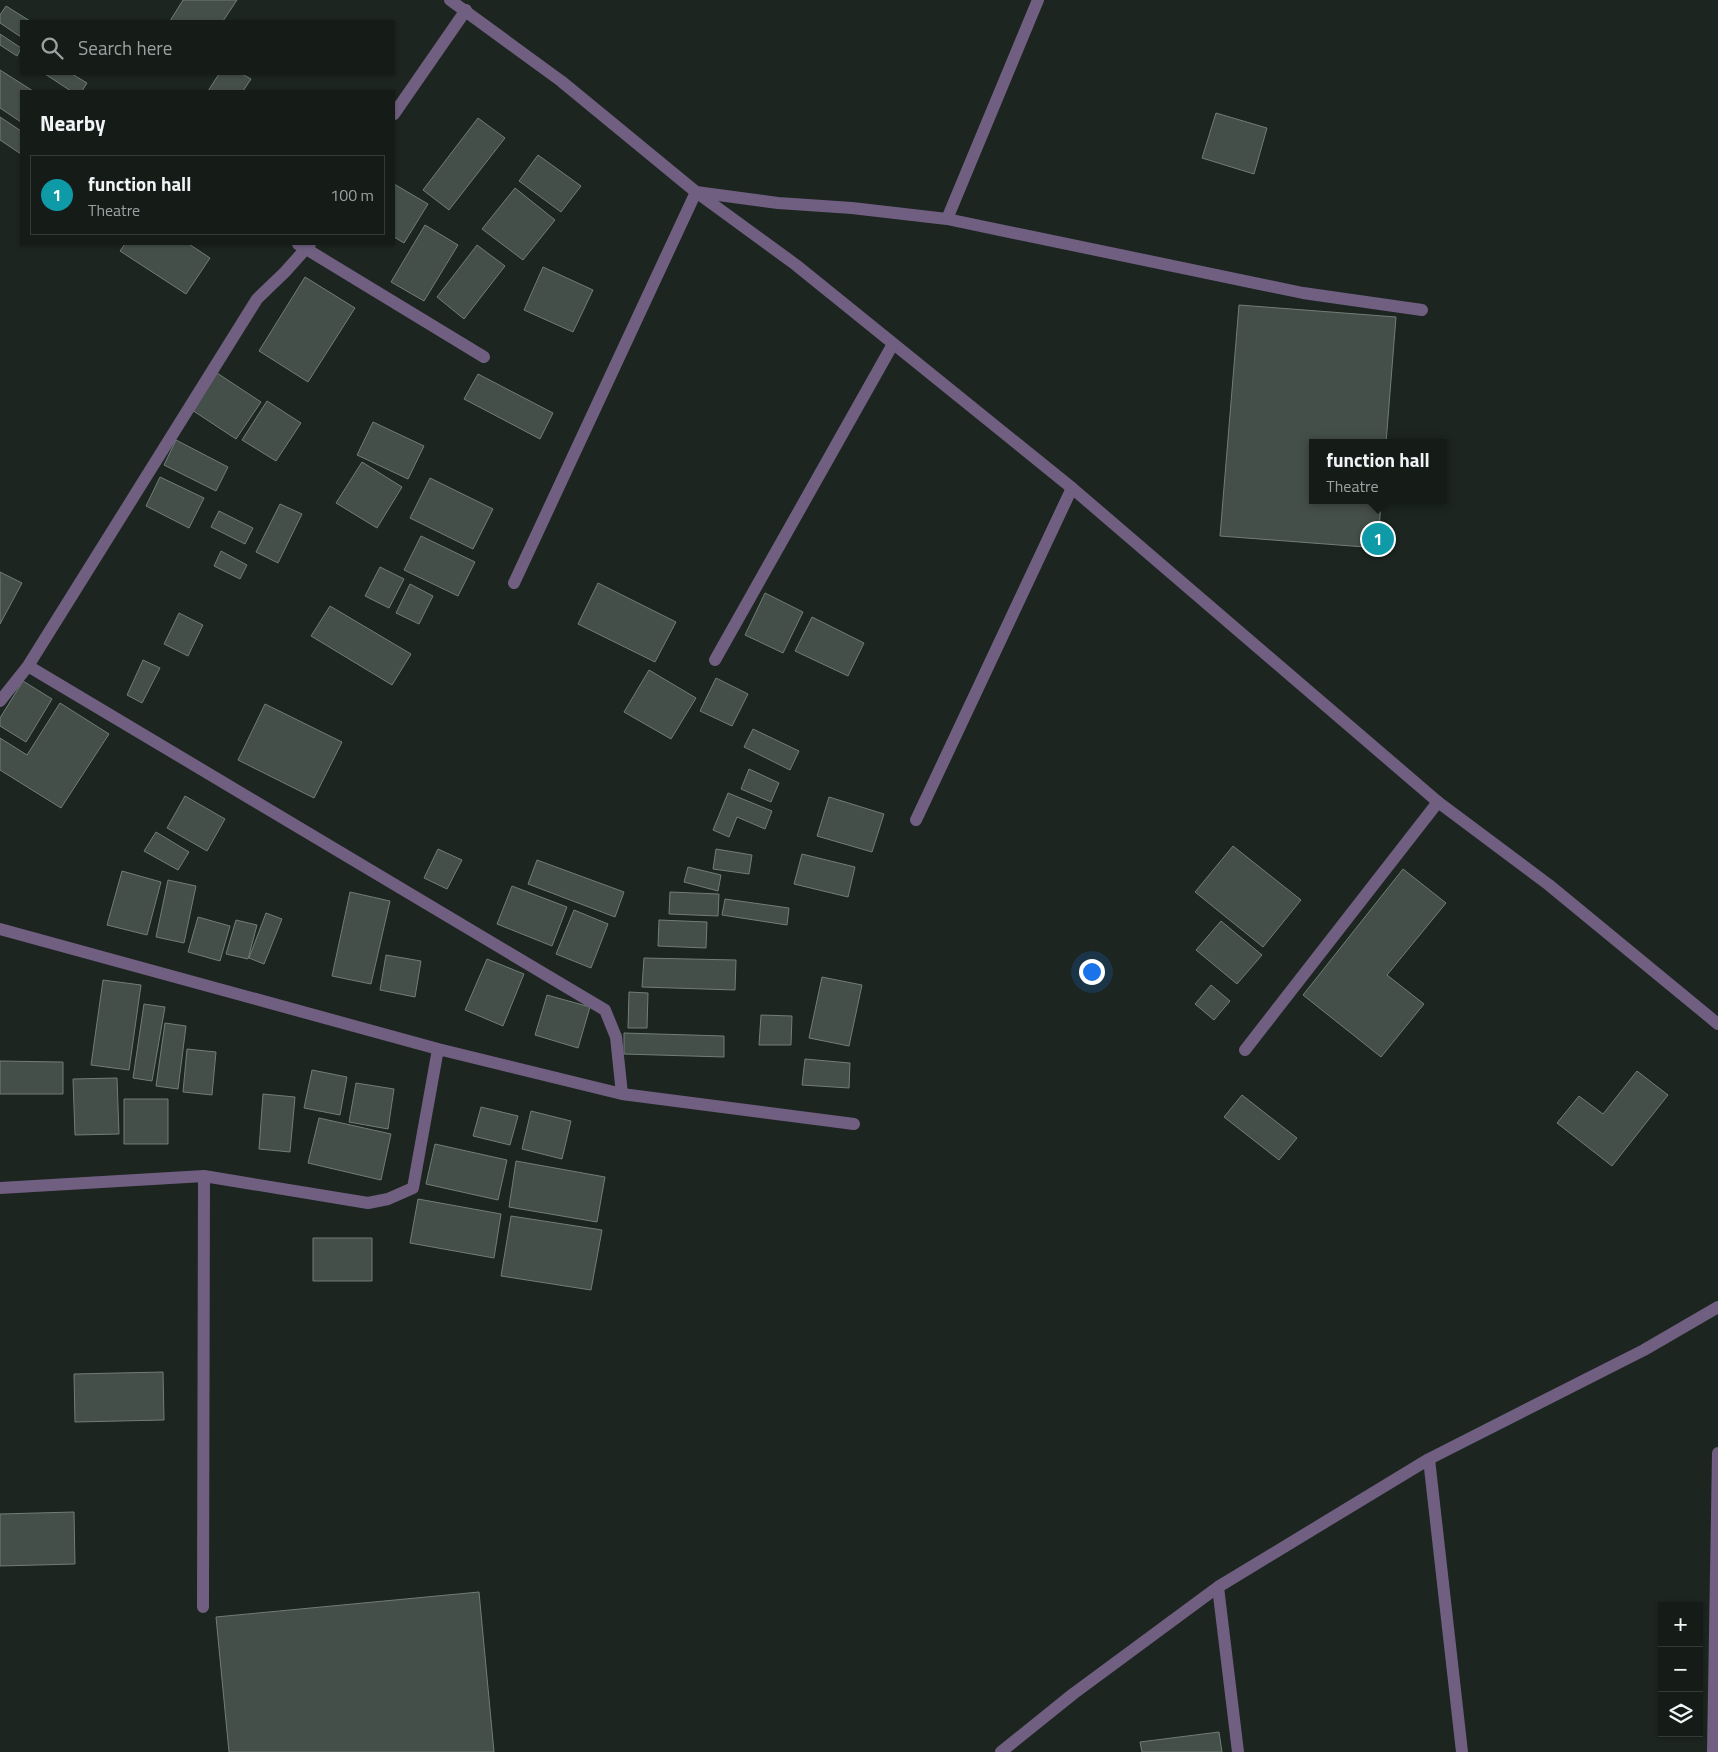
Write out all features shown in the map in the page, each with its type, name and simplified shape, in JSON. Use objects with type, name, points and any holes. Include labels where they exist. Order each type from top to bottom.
[{"type":"street","points":[[450,0],[561,82],[696,192],[796,265],[1072,488],[1438,802],[1548,885],[1718,1024]]},
{"type":"street","points":[[947,218],[1038,0]]},
{"type":"street","points":[[395,113],[466,10]]},
{"type":"street","points":[[696,192],[778,203],[852,208],[947,218],[1303,293],[1422,310]]},
{"type":"street","points":[[514,583],[696,192]]},
{"type":"street","points":[[0,701],[28,666],[257,300],[304,246],[484,357]]},
{"type":"street","points":[[715,660],[893,344]]},
{"type":"street","points":[[916,820],[1072,488]]},
{"type":"street","points":[[28,666],[605,1010],[616,1037],[622,1094]]},
{"type":"street","points":[[1245,1050],[1438,802]]},
{"type":"street","points":[[0,929],[438,1049],[622,1094],[854,1124]]},
{"type":"street","points":[[0,1188],[204,1176],[368,1203],[388,1199],[413,1188],[438,1049]]},
{"type":"street","points":[[203,1607],[204,1176]]},
{"type":"street","points":[[1001,1752],[1073,1694],[1218,1587],[1429,1459],[1644,1350],[1718,1307]]},
{"type":"street","points":[[1713,1752],[1718,1453]]},
{"type":"street","points":[[1429,1459],[1462,1752]]},
{"type":"street","points":[[1218,1587],[1238,1752]]},
{"type":"building","points":[[183,0],[237,0],[224,20],[171,20]]},
{"type":"building","points":[[6,6],[28,20],[20,20],[20,36],[0,23],[0,15]]},
{"type":"building","points":[[0,34],[20,47],[20,50],[17,56],[0,45]]},
{"type":"building","points":[[0,70],[31,90],[20,90],[20,121],[0,108]]},
{"type":"building","points":[[47,75],[74,75],[87,83],[83,90],[69,90]]},
{"type":"building","points":[[218,75],[244,75],[251,79],[244,90],[209,90]]},
{"type":"building","points":[[1216,113],[1267,128],[1254,174],[1202,158]]},
{"type":"building","points":[[0,117],[20,130],[20,153],[0,140]]},
{"type":"building","points":[[478,118],[505,138],[449,210],[423,190]]},
{"type":"building","points":[[538,155],[581,186],[561,212],[519,181]]},
{"type":"building","points":[[395,185],[428,204],[404,243],[395,238]]},
{"type":"building","points":[[515,188],[555,220],[523,260],[482,229]]},
{"type":"building","points":[[425,225],[458,245],[424,301],[391,282]]},
{"type":"building","points":[[124,245],[190,245],[210,258],[186,294],[120,251]]},
{"type":"building","points":[[477,245],[505,266],[464,319],[437,297]]},
{"type":"building","points":[[543,267],[593,290],[573,332],[524,310]]},
{"type":"building","points":[[305,277],[355,308],[308,382],[259,351]]},
{"type":"building","points":[[1239,305],[1396,317],[1386,439],[1309,439],[1309,504],[1381,504],[1378,548],[1220,536]]},
{"type":"building","points":[[217,373],[261,402],[236,439],[192,410]]},
{"type":"building","points":[[478,374],[553,413],[540,439],[464,399]]},
{"type":"building","points":[[267,401],[301,423],[276,461],[242,440]]},
{"type":"building","points":[[373,422],[424,446],[408,479],[357,455]]},
{"type":"building","points":[[176,440],[228,467],[216,491],[164,465]]},
{"type":"building","points":[[362,462],[402,487],[377,528],[336,503]]},
{"type":"building","points":[[160,477],[204,498],[189,528],[146,506]]},
{"type":"building","points":[[430,478],[493,509],[473,549],[410,518]]},
{"type":"building","points":[[280,504],[302,514],[278,563],[256,552]]},
{"type":"building","points":[[219,511],[253,528],[245,544],[211,527]]},
{"type":"building","points":[[421,536],[475,562],[458,596],[404,570]]},
{"type":"building","points":[[221,551],[247,565],[240,579],[214,566]]},
{"type":"building","points":[[380,567],[404,579],[389,608],[365,596]]},
{"type":"building","points":[[0,572],[22,583],[0,624]]},
{"type":"building","points":[[598,583],[676,622],[655,662],[578,624]]},
{"type":"building","points":[[410,584],[433,596],[419,624],[396,613]]},
{"type":"building","points":[[765,593],[803,612],[783,653],[745,635]]},
{"type":"building","points":[[330,606],[411,654],[392,685],[311,636]]},
{"type":"building","points":[[179,613],[203,625],[188,656],[164,644]]},
{"type":"building","points":[[812,617],[864,643],[848,676],[795,651]]},
{"type":"building","points":[[143,660],[160,668],[142,703],[127,695]]},
{"type":"building","points":[[649,670],[696,698],[671,739],[624,712]]},
{"type":"building","points":[[716,678],[748,694],[732,726],[700,711]]},
{"type":"building","points":[[23,681],[52,699],[26,742],[0,726],[0,718]]},
{"type":"building","points":[[60,703],[109,734],[61,808],[0,770],[0,738],[27,755]]},
{"type":"building","points":[[265,704],[342,742],[314,798],[238,760]]},
{"type":"building","points":[[753,729],[799,751],[790,770],[744,747]]},
{"type":"building","points":[[749,769],[779,783],[771,802],[741,789]]},
{"type":"building","points":[[728,793],[772,811],[765,829],[737,817],[729,837],[713,830]]},
{"type":"building","points":[[185,796],[225,819],[207,851],[167,828]]},
{"type":"building","points":[[829,797],[884,814],[872,852],[817,836]]},
{"type":"building","points":[[156,832],[189,852],[178,870],[144,851]]},
{"type":"building","points":[[1233,846],[1301,900],[1263,947],[1195,892]]},
{"type":"building","points":[[438,849],[462,860],[447,889],[424,878]]},
{"type":"building","points":[[716,849],[752,855],[749,874],[713,869]]},
{"type":"building","points":[[802,854],[855,867],[848,897],[794,884]]},
{"type":"building","points":[[537,860],[624,892],[615,917],[528,884]]},
{"type":"building","points":[[688,867],[721,875],[718,891],[684,882]]},
{"type":"building","points":[[1403,869],[1446,903],[1387,975],[1424,1004],[1381,1057],[1303,995]]},
{"type":"building","points":[[122,871],[161,882],[147,935],[107,925]]},
{"type":"building","points":[[168,880],[196,886],[184,943],[156,937]]},
{"type":"building","points":[[512,886],[567,907],[552,946],[497,924]]},
{"type":"building","points":[[350,892],[390,901],[371,984],[332,976]]},
{"type":"building","points":[[670,892],[719,894],[718,916],[669,914]]},
{"type":"building","points":[[725,899],[789,908],[787,925],[722,915]]},
{"type":"building","points":[[574,910],[608,924],[591,968],[556,954]]},
{"type":"building","points":[[266,913],[282,919],[264,964],[249,958]]},
{"type":"building","points":[[198,917],[230,926],[220,961],[188,952]]},
{"type":"building","points":[[236,920],[257,925],[248,959],[226,954]]},
{"type":"building","points":[[659,920],[707,922],[706,948],[658,946]]},
{"type":"building","points":[[1221,921],[1262,955],[1237,984],[1196,950]]},
{"type":"building","points":[[386,955],[421,961],[415,997],[380,990]]},
{"type":"building","points":[[644,958],[736,960],[735,990],[642,987]]},
{"type":"building","points":[[487,959],[524,974],[503,1026],[465,1010]]},
{"type":"building","points":[[822,977],[862,985],[849,1046],[809,1038]]},
{"type":"building","points":[[103,980],[141,985],[129,1070],[91,1065]]},
{"type":"building","points":[[1211,985],[1230,1001],[1214,1020],[1195,1004]]},
{"type":"building","points":[[629,992],[648,993],[647,1028],[628,1028]]},
{"type":"building","points":[[547,995],[590,1007],[578,1048],[535,1035]]},
{"type":"building","points":[[144,1004],[165,1007],[152,1081],[133,1078]]},
{"type":"building","points":[[761,1015],[792,1016],[791,1045],[759,1045]]},
{"type":"building","points":[[165,1023],[186,1026],[178,1089],[156,1086]]},
{"type":"building","points":[[624,1033],[724,1036],[724,1057],[624,1054]]},
{"type":"building","points":[[187,1049],[216,1052],[212,1095],[183,1092]]},
{"type":"building","points":[[805,1059],[850,1063],[849,1088],[802,1085]]},
{"type":"building","points":[[0,1061],[63,1062],[63,1094],[0,1094]]},
{"type":"building","points":[[312,1070],[347,1077],[340,1115],[304,1108]]},
{"type":"building","points":[[1637,1071],[1668,1095],[1612,1166],[1557,1123],[1579,1096],[1603,1114]]},
{"type":"building","points":[[117,1078],[119,1134],[75,1135],[73,1079]]},
{"type":"building","points":[[356,1083],[394,1089],[388,1129],[349,1122]]},
{"type":"building","points":[[263,1094],[295,1097],[290,1152],[259,1149]]},
{"type":"building","points":[[1242,1095],[1297,1138],[1279,1160],[1224,1117]]},
{"type":"building","points":[[124,1099],[168,1099],[168,1144],[124,1144]]},
{"type":"building","points":[[481,1107],[518,1116],[510,1145],[473,1136]]},
{"type":"building","points":[[531,1111],[571,1121],[562,1159],[522,1149]]},
{"type":"building","points":[[319,1118],[391,1134],[381,1180],[308,1163]]},
{"type":"building","points":[[435,1144],[507,1160],[498,1200],[426,1184]]},
{"type":"building","points":[[516,1161],[605,1177],[597,1222],[509,1207]]},
{"type":"building","points":[[418,1199],[501,1214],[494,1258],[410,1243]]},
{"type":"building","points":[[511,1216],[602,1230],[591,1290],[501,1276]]},
{"type":"building","points":[[313,1238],[372,1238],[372,1281],[313,1281]]},
{"type":"building","points":[[163,1372],[164,1420],[75,1422],[74,1374]]},
{"type":"building","points":[[74,1512],[75,1564],[0,1566],[0,1514]]},
{"type":"building","points":[[479,1592],[494,1752],[229,1752],[216,1617]]},
{"type":"building","points":[[1219,1732],[1222,1752],[1142,1752],[1140,1742]]},
{"type":"place","name":"function hall","points":[[1378,539]]}]
